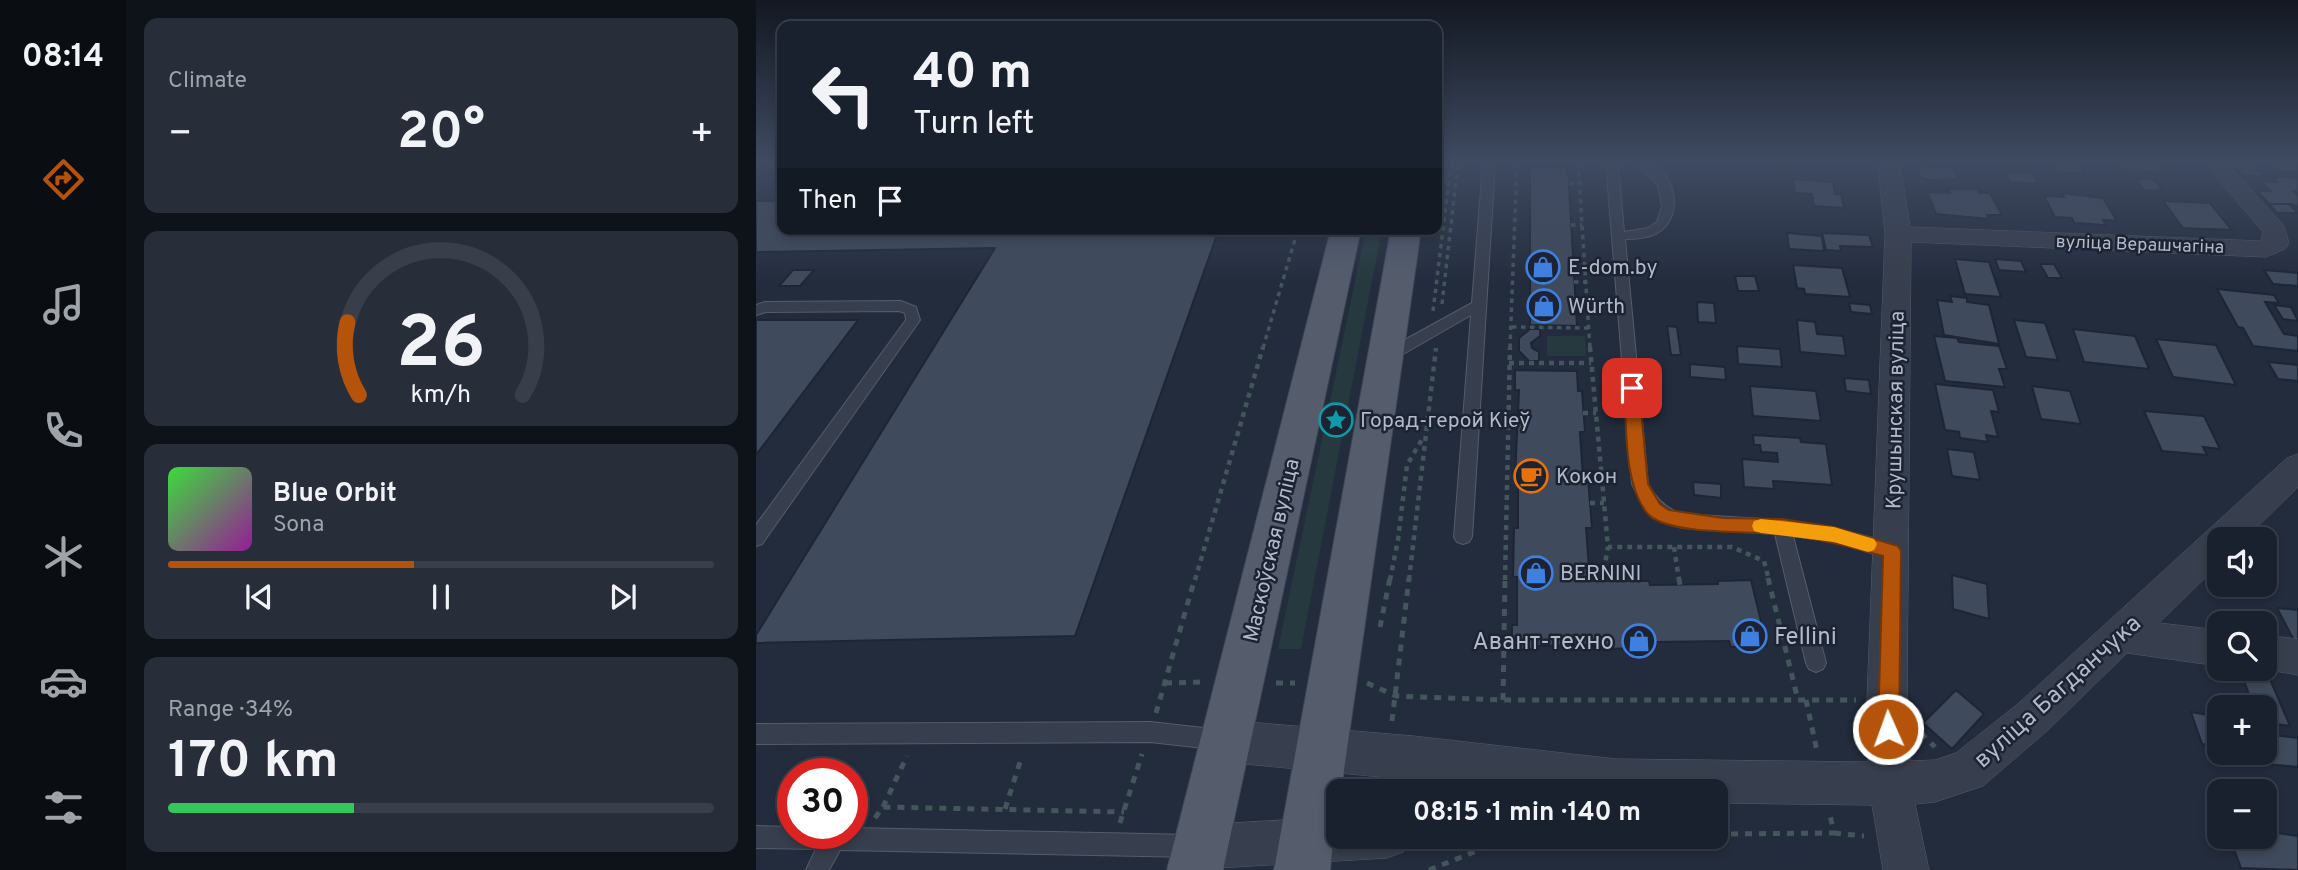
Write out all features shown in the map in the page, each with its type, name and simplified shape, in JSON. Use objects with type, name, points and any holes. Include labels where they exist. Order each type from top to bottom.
[{"type":"main road","name":"Маскоўская вуліца","points":[[1197,858],[1345,235]]},
{"type":"main road","points":[[1305,856],[1405,235]]},
{"type":"street","name":"Крушынская вуліца","points":[[1894,204],[1898,234],[1887,701],[1890,784],[1906,870]]},
{"type":"street","name":"вуліца Верашчагіна","points":[[1898,234],[2266,249],[2276,243],[2275,231],[2251,204]]},
{"type":"street","name":"вуліца Багданчука","points":[[2235,527],[2298,467]]},
{"type":"street","name":"вуліца Багданчука","points":[[1728,782],[1890,784],[1935,781],[1968,771],[2032,717],[2207,553]]},
{"type":"street","points":[[2120,635],[2207,646]]},
{"type":"street","points":[[2277,655],[2298,657]]},
{"type":"street","name":"вуліца Багданчука","points":[[1224,741],[1413,757],[1607,779]]},
{"type":"street","points":[[1197,858],[1305,856],[1334,849]]},
{"type":"lane","points":[[1462,537],[1486,204]]},
{"type":"lane","points":[[1616,204],[1640,484],[1654,509],[1666,517],[1682,521],[1782,527],[1834,535],[1892,551]]},
{"type":"lane","points":[[1619,236],[1654,230],[1665,219],[1668,204]]},
{"type":"lane","points":[[1385,358],[1435,334],[1479,305]]},
{"type":"lane","points":[[756,310],[765,307],[901,306],[911,310],[913,320],[756,539]]},
{"type":"lane","points":[[1782,527],[1816,663]]},
{"type":"lane","points":[[756,734],[1150,732],[1224,741]]},
{"type":"lane","points":[[756,836],[777,837]]},
{"type":"lane","points":[[868,839],[1113,845],[1197,858]]},
{"type":"lane","points":[[817,870],[828,849]]},
{"type":"path","points":[[1396,696],[1426,434],[1447,204]]},
{"type":"path","points":[[1435,334],[1453,204]]},
{"type":"path","points":[[1503,700],[1509,363],[1516,204]]},
{"type":"path","points":[[1571,225],[1582,225]]},
{"type":"path","points":[[1113,845],[1150,732],[1296,235]]},
{"type":"path","points":[[1574,282],[1586,282]]},
{"type":"path","points":[[1512,327],[1589,328]]},
{"type":"path","points":[[1509,363],[1591,363]]},
{"type":"path","points":[[1583,413],[1596,413]]},
{"type":"path","points":[[1379,631],[1398,540],[1407,465],[1426,434]]},
{"type":"path","points":[[1590,503],[1604,503]]},
{"type":"path","points":[[1602,581],[1608,547]]},
{"type":"path","points":[[1674,547],[1680,585]]},
{"type":"path","points":[[1764,561],[1798,700]]},
{"type":"path","points":[[1371,670],[1368,682],[1396,696],[1503,700],[1887,701]]},
{"type":"path","points":[[1239,681],[1333,684]]},
{"type":"path","points":[[883,807],[908,754],[921,754]]},
{"type":"path","points":[[1010,755],[1035,756]]},
{"type":"path","points":[[1005,809],[1022,755]]},
{"type":"path","points":[[1128,757],[1141,757]]},
{"type":"path","points":[[1429,870],[1482,849]]},
{"type":"green space","points":[[1365,235],[1381,235],[1301,649],[1278,649]]},
{"type":"green space","points":[[1547,336],[1585,336],[1586,356],[1547,356]]},
{"type":"building","points":[[756,204],[777,204],[777,235],[1217,235],[1075,636],[756,643],[756,635],[995,248],[756,252]]},
{"type":"building","points":[[1530,204],[1570,204],[1577,326],[1530,325]]},
{"type":"building","points":[[1814,204],[1843,204],[1844,208],[1814,206]]},
{"type":"building","points":[[1932,204],[1996,204],[2002,215],[1987,215],[1989,219],[1936,214]]},
{"type":"building","points":[[2048,204],[2106,204],[2117,221],[2103,220],[2106,225],[2074,223],[2072,218],[2055,217]]},
{"type":"building","points":[[2165,204],[2210,204],[2232,230],[2183,228]]},
{"type":"building","points":[[2269,204],[2289,204],[2298,213],[2277,213]]},
{"type":"building","points":[[1787,233],[1822,236],[1824,251],[1789,249]]},
{"type":"building","points":[[1822,233],[1869,235],[1873,247],[1840,246],[1841,251],[1826,250]]},
{"type":"building","points":[[1955,259],[1989,262],[2001,297],[1965,294]]},
{"type":"building","points":[[1995,259],[2021,261],[2026,272],[1999,270]]},
{"type":"building","points":[[2040,264],[2054,264],[2062,278],[2048,278]]},
{"type":"building","points":[[1793,265],[1842,268],[1850,297],[1805,294],[1804,289],[1797,288]]},
{"type":"building","points":[[793,270],[814,270],[800,286],[779,286]]},
{"type":"building","points":[[2264,270],[2298,273],[2298,286],[2273,284]]},
{"type":"building","points":[[1735,276],[1755,276],[1759,291],[1738,291]]},
{"type":"building","points":[[2217,289],[2274,295],[2279,303],[2265,302],[2284,334],[2298,336],[2298,351],[2253,346],[2243,328],[2238,327]]},
{"type":"building","points":[[1950,296],[1989,305],[1999,344],[1944,335],[1937,300],[1952,302]]},
{"type":"building","points":[[1697,302],[1714,303],[1716,323],[1698,322]]},
{"type":"building","points":[[1849,303],[1870,305],[1872,314],[1851,312]]},
{"type":"building","points":[[2274,305],[2291,307],[2298,321],[2283,319]]},
{"type":"building","points":[[756,320],[858,320],[756,455]]},
{"type":"building","points":[[1797,320],[1815,322],[1817,334],[1843,336],[1846,356],[1800,352]]},
{"type":"building","points":[[2014,320],[2045,323],[2058,360],[2026,357]]},
{"type":"building","points":[[1667,326],[1677,327],[1681,355],[1671,355]]},
{"type":"building","points":[[1530,329],[1540,329],[1540,336],[1531,343],[1532,348],[1539,352],[1539,361],[1529,361],[1519,351],[1519,338]]},
{"type":"building","points":[[2073,329],[2135,336],[2149,369],[2084,362]]},
{"type":"building","points":[[1934,336],[1957,338],[1959,342],[1999,346],[2007,369],[1999,369],[2005,387],[1945,381]]},
{"type":"building","points":[[2156,339],[2216,345],[2236,385],[2173,377]]},
{"type":"building","points":[[1737,346],[1780,349],[1782,367],[1738,364]]},
{"type":"building","points":[[2268,362],[2298,365],[2298,381],[2278,379]]},
{"type":"building","points":[[1690,364],[1725,367],[1726,380],[1690,377]]},
{"type":"building","points":[[1515,370],[1577,371],[1578,391],[1582,391],[1585,432],[1580,432],[1583,478],[1588,478],[1592,528],[1586,528],[1590,581],[1649,581],[1650,585],[1718,584],[1718,581],[1751,580],[1767,646],[1731,647],[1729,641],[1656,642],[1656,648],[1594,649],[1593,645],[1539,646],[1539,649],[1512,650],[1512,625],[1517,625],[1517,577],[1513,577],[1514,528],[1518,528],[1518,478],[1515,478],[1519,390],[1515,390]]},
{"type":"building","points":[[1844,378],[1869,380],[1871,394],[1846,391]]},
{"type":"building","points":[[1935,384],[1993,390],[1999,412],[1991,411],[1998,437],[1986,435],[1988,442],[1960,438],[1959,432],[1945,430]]},
{"type":"building","points":[[1750,386],[1816,391],[1821,421],[1753,416]]},
{"type":"building","points":[[2032,386],[2070,391],[2081,424],[2041,419]]},
{"type":"building","points":[[2144,411],[2204,416],[2220,449],[2203,447],[2207,455],[2162,451]]},
{"type":"building","points":[[1753,435],[1800,438],[1801,442],[1826,444],[1832,485],[1773,481],[1774,489],[1744,487],[1742,459],[1778,462],[1777,453],[1761,452],[1760,445],[1754,445]]},
{"type":"building","points":[[1947,449],[1974,452],[1980,480],[1952,476]]},
{"type":"building","points":[[1693,482],[1721,484],[1721,498],[1694,495]]},
{"type":"building","points":[[1952,575],[1987,584],[1989,619],[1953,609]]},
{"type":"building","points":[[2277,608],[2298,610],[2298,646],[2297,646]]},
{"type":"building","points":[[2244,681],[2271,681],[2277,695],[2249,695]]},
{"type":"building","points":[[1956,690],[1984,714],[1952,749],[1923,723]]},
{"type":"building","points":[[2277,696],[2290,726],[2277,724]]},
{"type":"building","points":[[2191,712],[2207,715],[2207,745],[2202,744]]},
{"type":"building","points":[[2277,736],[2298,738],[2298,767],[2277,765]]},
{"type":"building","points":[[2277,833],[2298,836],[2298,870],[2241,868],[2234,849],[2277,849]]},
{"type":"slow traffic","points":[[1761,526],[1834,535],[1868,544]]},
{"type":"place","name":"E-dom.by","points":[[1543,267]]},
{"type":"place","name":"Würth","points":[[1544,306]]},
{"type":"place","name":"Горад-герой Кіеў","points":[[1336,420]]},
{"type":"place","name":"Кокон","points":[[1531,476]]},
{"type":"place","name":"BERNINI","points":[[1536,573]]},
{"type":"place","name":"Fellini","points":[[1750,636]]},
{"type":"place","name":"Авант-техно","points":[[1639,641]]},
{"type":"route","points":[[1632,388],[1640,484],[1654,509],[1666,517],[1723,525],[1782,527],[1834,535],[1892,551],[1888,729]]}]
